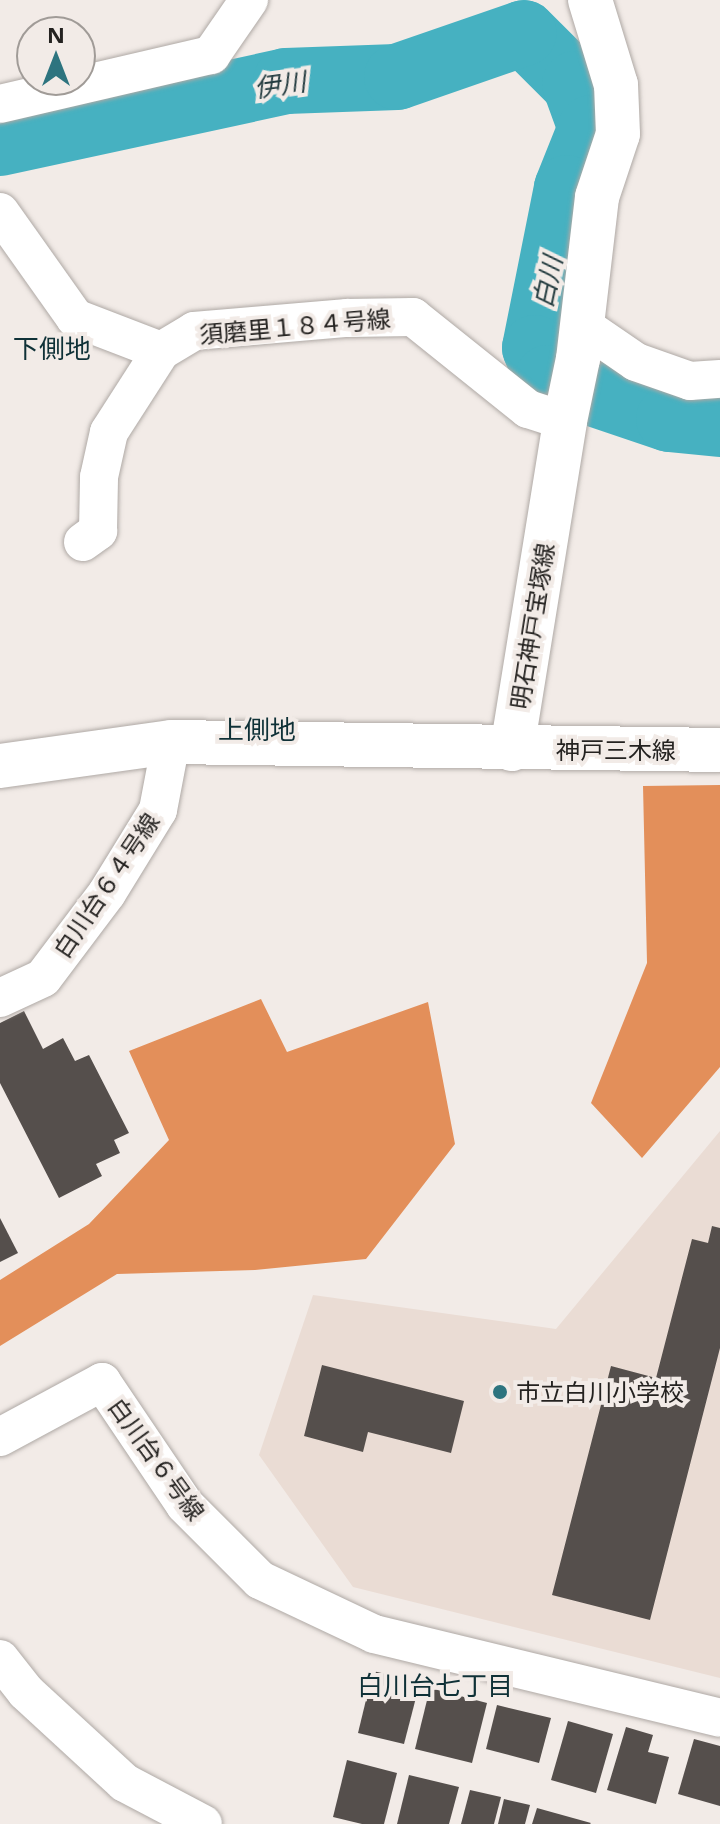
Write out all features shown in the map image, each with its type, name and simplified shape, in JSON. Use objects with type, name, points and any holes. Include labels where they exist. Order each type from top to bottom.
[{"type":"main road","name":"明石神戸宝塚線","points":[[512,749],[580,342],[597,197],[618,134],[616,85],[590,0]]},
{"type":"main road","points":[[0,766],[171,742],[512,749]]},
{"type":"main road","name":"神戸三木線","points":[[512,749],[720,750]]},
{"type":"street","points":[[0,104],[211,55],[249,0]]},
{"type":"street","points":[[0,212],[75,318],[161,351]]},
{"type":"street","name":"須磨里１８４号線","points":[[83,542],[98,531],[99,477],[109,432],[161,351],[194,331],[347,318],[413,317],[528,409],[565,421]]},
{"type":"street","points":[[580,342],[690,381],[720,379]]},
{"type":"street","name":"白川台６４号線","points":[[0,998],[43,978],[107,893],[158,810],[171,742]]},
{"type":"street","name":"白川台６号線","points":[[0,1437],[102,1382],[185,1505],[260,1580],[374,1634],[720,1718]]},
{"type":"street","points":[[0,1659],[26,1692],[125,1783],[203,1824]]},
{"type":"shaded area","points":[[720,785],[720,1067],[642,1158],[591,1103],[647,963],[643,786]]},
{"type":"shaded area","points":[[261,999],[287,1052],[428,1002],[455,1144],[366,1259],[255,1270],[117,1274],[0,1346],[0,1280],[89,1224],[169,1140],[129,1051]]},
{"type":"shaded area","name":"市立白川小学校","points":[[720,1131],[720,1678],[353,1587],[259,1455],[313,1295],[556,1329]]},
{"type":"building","points":[[24,1011],[43,1049],[63,1038],[75,1061],[89,1055],[129,1133],[114,1140],[120,1153],[96,1164],[102,1176],[59,1198],[0,1083],[0,1023]]},
{"type":"building","points":[[0,1218],[18,1253],[0,1262]]},
{"type":"building","points":[[712,1226],[720,1228],[720,1348],[650,1620],[552,1595],[611,1366],[656,1378],[692,1239],[708,1243]]},
{"type":"building","points":[[322,1365],[464,1401],[451,1453],[368,1432],[363,1452],[304,1436]]},
{"type":"building","points":[[373,1671],[420,1682],[404,1744],[358,1733]]},
{"type":"building","points":[[430,1688],[487,1703],[472,1763],[415,1749]]},
{"type":"building","points":[[497,1705],[551,1718],[539,1763],[486,1749]]},
{"type":"building","points":[[568,1721],[613,1734],[596,1793],[551,1780]]},
{"type":"building","points":[[626,1727],[653,1735],[648,1752],[669,1757],[656,1804],[607,1790]]},
{"type":"building","points":[[694,1739],[720,1746],[720,1806],[678,1794]]},
{"type":"building","points":[[347,1760],[397,1773],[384,1824],[362,1824],[333,1817]]},
{"type":"building","points":[[409,1775],[459,1787],[449,1824],[397,1824]]},
{"type":"building","points":[[470,1790],[501,1797],[494,1824],[461,1824]]},
{"type":"building","points":[[504,1799],[530,1805],[525,1824],[498,1824]]},
{"type":"building","points":[[537,1808],[591,1823],[532,1824]]},
{"type":"waterway","name":"白川","points":[[524,33],[575,84],[591,128],[567,188],[535,348],[548,378],[669,419],[720,424]]},
{"type":"waterway","name":"伊川","points":[[0,143],[286,81],[397,77],[524,33]]},
{"type":"place","name":"市立白川小学校","points":[[500,1392]]},
{"type":"district","name":"下側地","points":[[52,349]]},
{"type":"district","name":"上側地","points":[[257,730]]},
{"type":"district","name":"白川台七丁目","points":[[435,1686]]}]
